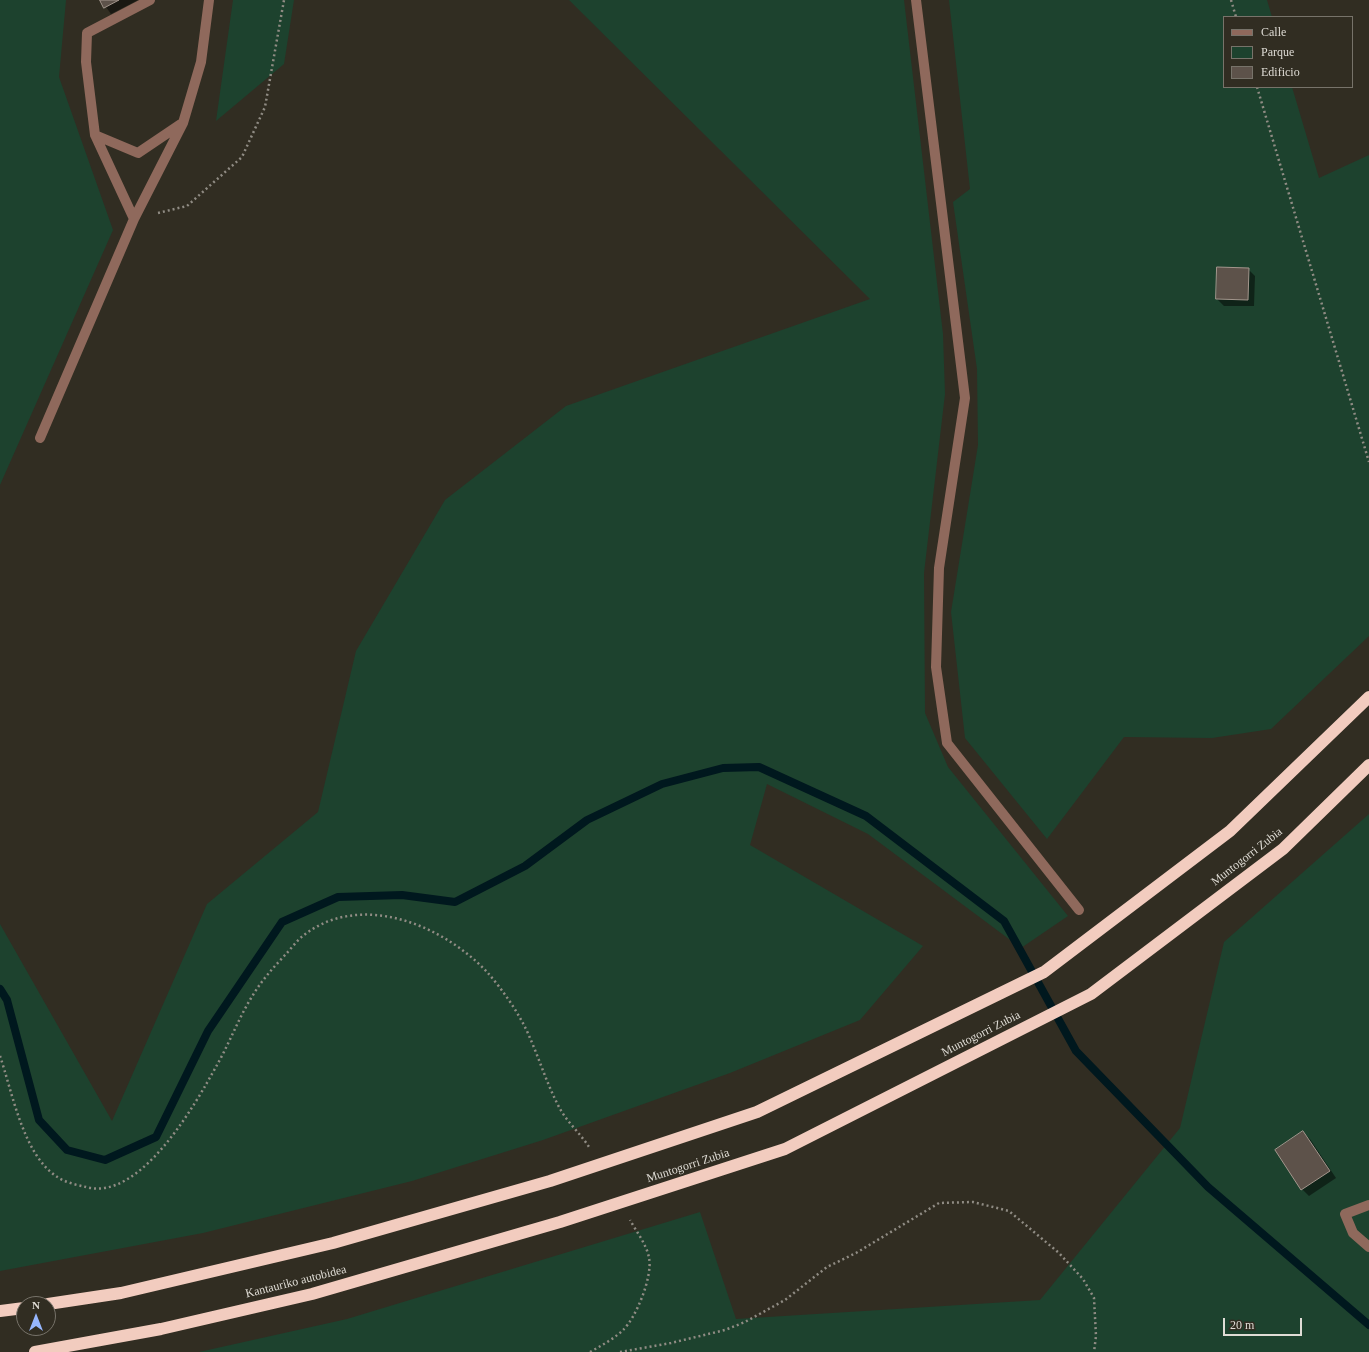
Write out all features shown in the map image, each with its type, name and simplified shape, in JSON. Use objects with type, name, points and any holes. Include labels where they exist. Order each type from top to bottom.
[{"type":"highway","points":[[56,1303],[121,1293],[333,1242],[550,1181],[757,1112],[1044,972],[1230,831],[1369,697]]},
{"type":"highway","name":"Muntogorri Zubia","points":[[560,1222],[785,1149],[1091,994],[1283,849],[1369,765]]},
{"type":"highway","name":"Kantauriko autobidea","points":[[34,1352],[161,1329],[312,1294],[560,1222]]},
{"type":"highway","points":[[0,1311],[16,1309]]},
{"type":"lane","points":[[134,219],[96,135],[86,62],[88,33],[150,0]]},
{"type":"lane","points":[[40,438],[134,219],[183,123],[201,62],[208,0]]},
{"type":"lane","points":[[916,0],[965,398],[939,568],[936,667],[947,744],[1079,910]]},
{"type":"lane","points":[[96,135],[138,153],[183,123]]},
{"type":"lane","points":[[1369,1205],[1345,1214],[1353,1233],[1369,1247]]},
{"type":"path","points":[[134,219],[187,206],[242,157],[265,107],[284,0]]},
{"type":"path","points":[[1231,0],[1236,16]]},
{"type":"path","points":[[1257,88],[1369,462]]},
{"type":"path","points":[[0,1056],[26,1133],[31,1145],[43,1164],[56,1176],[92,1189],[110,1188],[126,1182],[141,1171],[158,1153],[178,1127],[218,1064],[253,995],[265,976],[303,935],[337,917],[359,914],[381,916],[406,921],[428,929],[450,942],[487,972],[502,992],[530,1037],[547,1083],[560,1110],[581,1134],[589,1148]]},
{"type":"path","points":[[620,1352],[671,1343],[725,1330],[745,1322],[785,1300],[827,1267],[856,1253],[934,1206],[940,1203],[973,1202],[1009,1211],[1059,1253],[1083,1279],[1094,1298],[1096,1336],[1094,1352]]},
{"type":"path","points":[[590,1352],[625,1329],[636,1312],[649,1276],[649,1259],[627,1216]]},
{"type":"green space","points":[[0,0],[66,0],[59,77],[113,230],[0,485]]},
{"type":"green space","points":[[233,0],[294,0],[284,64],[216,121]]},
{"type":"green space","points":[[569,0],[904,0],[943,334],[945,394],[924,573],[925,713],[948,767],[1068,916],[1021,948],[868,834],[767,784],[750,845],[923,946],[860,1020],[730,1073],[543,1140],[412,1181],[203,1233],[0,1271],[0,924],[112,1121],[207,904],[318,812],[356,651],[445,500],[566,406],[870,299]]},
{"type":"green space","points":[[949,0],[1267,0],[1272,16],[1223,16],[1223,88],[1292,88],[1319,178],[1369,155],[1369,636],[1271,729],[1212,738],[1124,737],[1047,839],[965,738],[951,612],[978,445],[977,369],[953,202],[970,189]]},
{"type":"green space","points":[[1369,814],[1369,1352],[199,1352],[347,1319],[700,1212],[736,1319],[1040,1300],[1180,1128],[1224,942]]},
{"type":"building","points":[[100,0],[119,0],[104,8]]},
{"type":"building","points":[[1217,267],[1249,268],[1248,300],[1216,299]]},
{"type":"building","points":[[1303,1131],[1330,1171],[1301,1190],[1275,1150]]},
{"type":"waterway","points":[[0,989],[7,1000],[39,1120],[67,1150],[105,1160],[156,1137],[208,1031],[282,922],[338,897],[402,895],[455,902],[525,866],[587,820],[662,784],[723,768],[759,767],[866,816],[1004,921],[1076,1051],[1208,1187],[1369,1325]]}]
